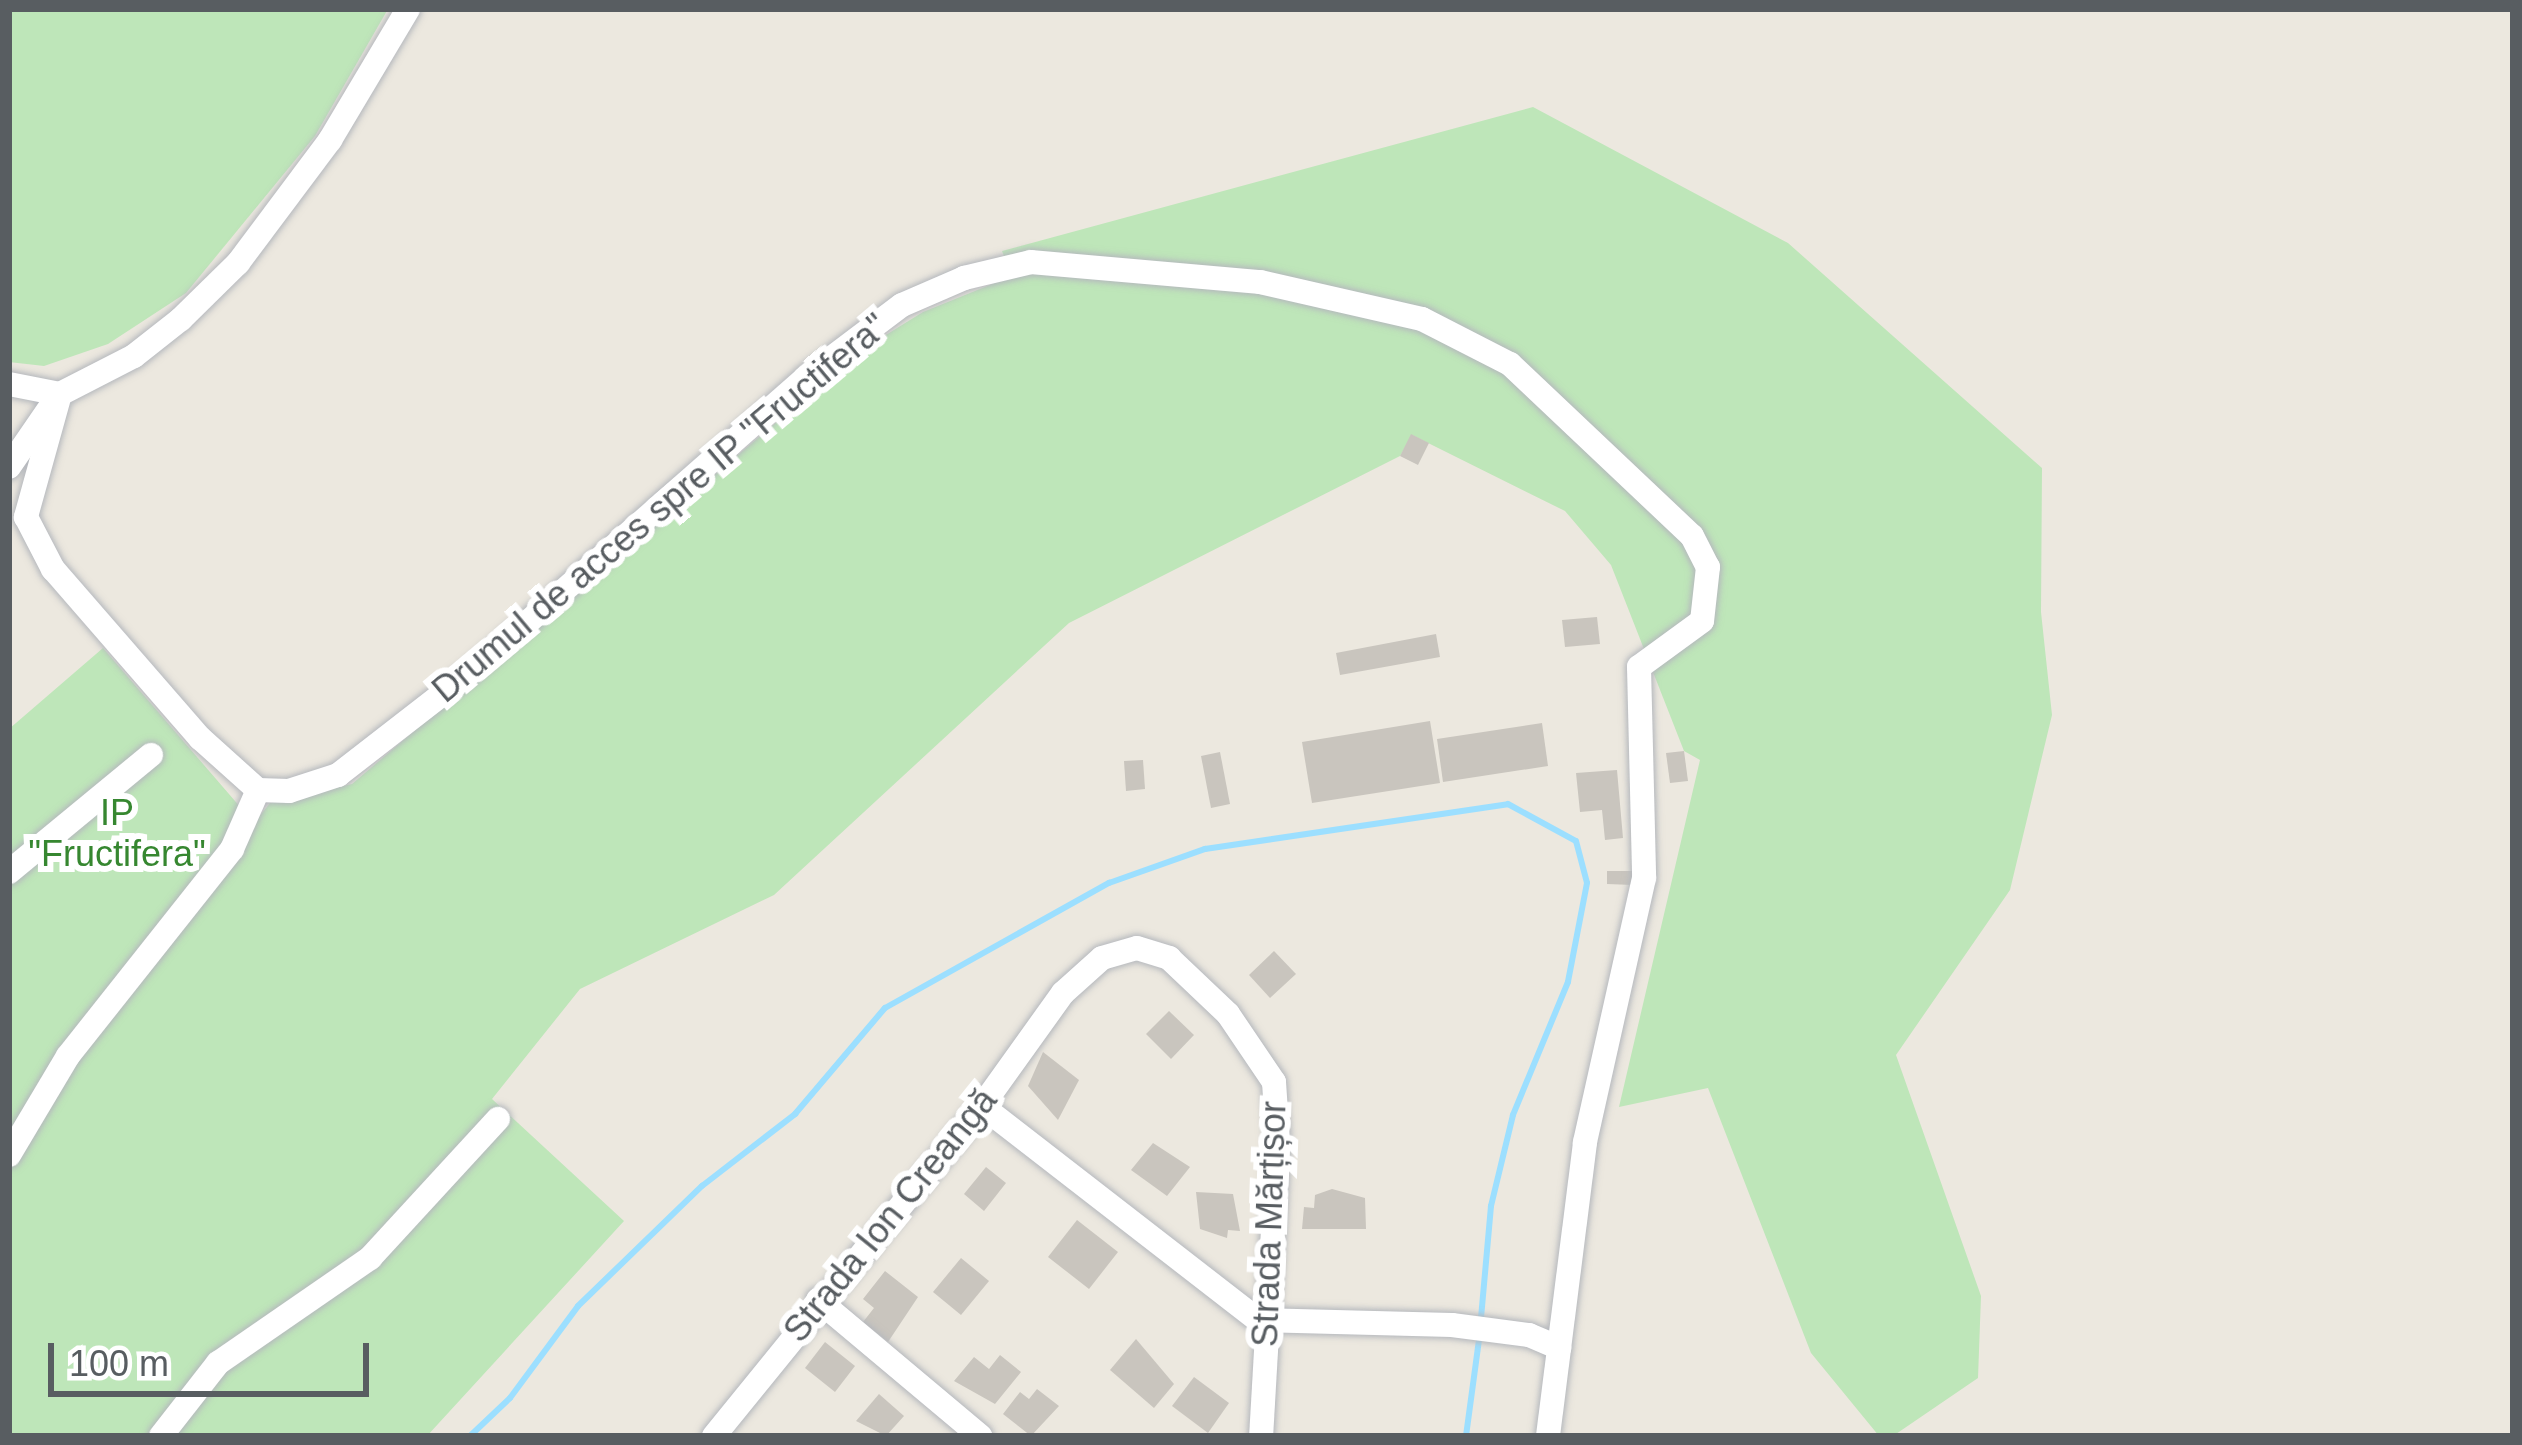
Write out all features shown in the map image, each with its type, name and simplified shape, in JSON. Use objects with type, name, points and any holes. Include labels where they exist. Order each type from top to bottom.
[{"type":"street","points":[[9,467],[59,394],[134,356],[238,263],[330,140],[408,9]]},
{"type":"street","name":"Drumul de acces spre IP \"Fructifera\"","points":[[258,790],[289,791],[338,775],[902,305],[964,278],[1031,262],[1121,264],[1366,303],[1474,341],[1510,364],[1692,536],[1708,567],[1702,621],[1639,667],[1644,878],[1585,1143],[1559,1348]]},
{"type":"street","points":[[9,384],[59,394]]},
{"type":"street","points":[[9,1155],[68,1056],[232,849],[258,790],[200,738],[53,569],[26,517],[59,394]]},
{"type":"street","points":[[9,872],[151,755]]},
{"type":"street","name":"Strada Mărțișor","points":[[1063,993],[1102,958],[1153,950],[1228,1014],[1267,1064],[1278,1143],[1262,1436]]},
{"type":"street","name":"Strada Ion Creangă","points":[[714,1436],[818,1300],[982,1106],[1063,993]]},
{"type":"street","points":[[982,1106],[1265,1322],[1452,1325],[1504,1330],[1559,1348],[1549,1436]]},
{"type":"street","points":[[161,1436],[218,1363],[370,1258],[498,1119]]},
{"type":"street","points":[[818,1300],[980,1436]]},
{"type":"green space","points":[[9,9],[388,9],[315,136],[186,293],[108,344],[44,366],[9,362]]},
{"type":"green space","name":"IP \"Fructifera\"","points":[[1533,107],[1788,243],[2042,468],[2041,612],[2052,715],[2010,890],[1896,1055],[1981,1296],[1978,1378],[1893,1436],[1879,1436],[1811,1353],[1708,1088],[1619,1107],[1700,760],[1684,751],[1611,565],[1565,511],[1412,435],[1400,456],[1069,623],[774,895],[580,989],[492,1099],[624,1221],[427,1436],[9,1436],[9,729],[103,648],[254,823],[270,803],[352,784],[860,351],[923,312],[1012,276],[1002,251]]},
{"type":"building","points":[[1411,434],[1429,443],[1418,465],[1400,456]]},
{"type":"building","points":[[1597,617],[1600,644],[1565,647],[1562,620]]},
{"type":"building","points":[[1436,634],[1440,657],[1340,675],[1336,653]]},
{"type":"building","points":[[1430,721],[1440,783],[1312,803],[1302,742]]},
{"type":"building","points":[[1542,723],[1548,766],[1443,782],[1437,739]]},
{"type":"building","points":[[1684,751],[1688,781],[1670,783],[1666,753]]},
{"type":"building","points":[[1220,752],[1230,804],[1211,808],[1201,756]]},
{"type":"building","points":[[1143,760],[1145,789],[1126,791],[1124,761]]},
{"type":"building","points":[[1617,770],[1623,838],[1605,840],[1602,810],[1580,812],[1576,773]]},
{"type":"building","points":[[1607,871],[1634,871],[1633,885],[1607,884]]},
{"type":"building","points":[[1274,951],[1296,974],[1270,998],[1249,975]]},
{"type":"building","points":[[1169,1011],[1194,1035],[1171,1059],[1146,1034]]},
{"type":"building","points":[[1043,1052],[1079,1080],[1058,1120],[1028,1086]]},
{"type":"building","points":[[1153,1143],[1190,1167],[1167,1196],[1131,1170]]},
{"type":"building","points":[[986,1167],[1006,1183],[984,1211],[964,1194]]},
{"type":"building","points":[[1332,1189],[1365,1198],[1366,1229],[1302,1229],[1304,1207],[1314,1208],[1315,1195]]},
{"type":"building","points":[[1196,1192],[1233,1194],[1240,1231],[1228,1230],[1227,1238],[1200,1229]]},
{"type":"building","points":[[1077,1220],[1118,1252],[1089,1289],[1048,1257]]},
{"type":"building","points":[[961,1258],[989,1281],[961,1315],[933,1292]]},
{"type":"building","points":[[885,1271],[918,1297],[888,1342],[863,1322],[874,1308],[863,1299]]},
{"type":"building","points":[[1136,1339],[1174,1384],[1154,1408],[1110,1370]]},
{"type":"building","points":[[825,1342],[855,1366],[835,1392],[805,1368]]},
{"type":"building","points":[[1000,1355],[1021,1372],[995,1404],[954,1381],[974,1357],[989,1369]]},
{"type":"building","points":[[1194,1377],[1229,1403],[1208,1433],[1172,1406]]},
{"type":"building","points":[[1037,1389],[1059,1406],[1031,1436],[1003,1414],[1020,1392],[1029,1399]]},
{"type":"building","points":[[879,1394],[904,1416],[886,1436],[856,1421]]},
{"type":"waterway","points":[[470,1436],[510,1398],[578,1306],[702,1186],[795,1114],[885,1008],[1109,883],[1205,849],[1508,804],[1576,841],[1587,883],[1568,982],[1513,1115],[1491,1206],[1481,1319]]},
{"type":"waterway","points":[[1466,1436],[1480,1332]]}]
